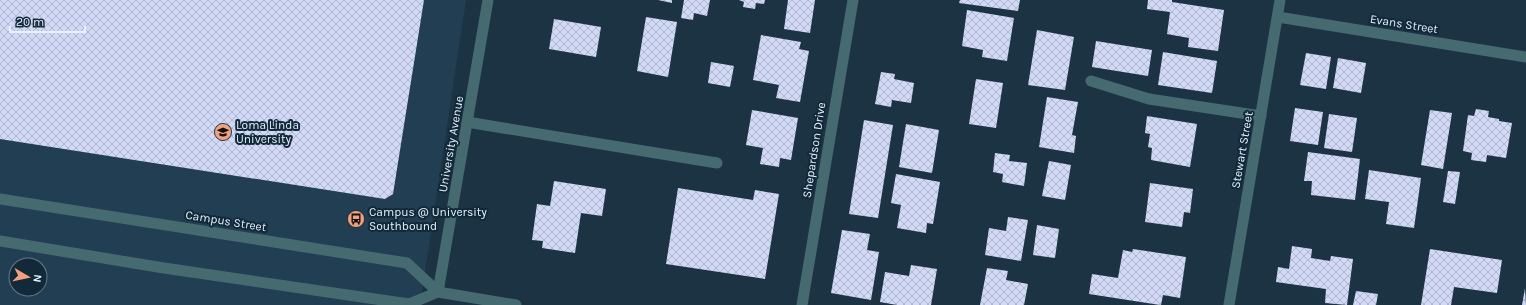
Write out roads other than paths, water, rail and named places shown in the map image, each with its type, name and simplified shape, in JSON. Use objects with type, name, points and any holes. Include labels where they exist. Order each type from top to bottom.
[{"type":"street","name":"University Avenue","points":[[438,292],[488,0]]},
{"type":"street","name":"Shepardson Drive","points":[[802,305],[852,0]]},
{"type":"street","name":"Stewart Street","points":[[1229,305],[1280,0]]},
{"type":"street","name":"Evans Street","points":[[1278,17],[1526,57]]},
{"type":"street","points":[[1091,81],[1149,98],[1261,116]]},
{"type":"street","points":[[467,122],[717,163]]},
{"type":"street","name":"Campus Street","points":[[0,199],[407,263],[438,292]]},
{"type":"street","points":[[0,241],[164,268],[409,304],[438,292],[516,305]]},
{"type":"place","name":"Loma Linda University","points":[[223,132]]},
{"type":"place","name":"Campus @ University Southbound","points":[[356,219]]}]
